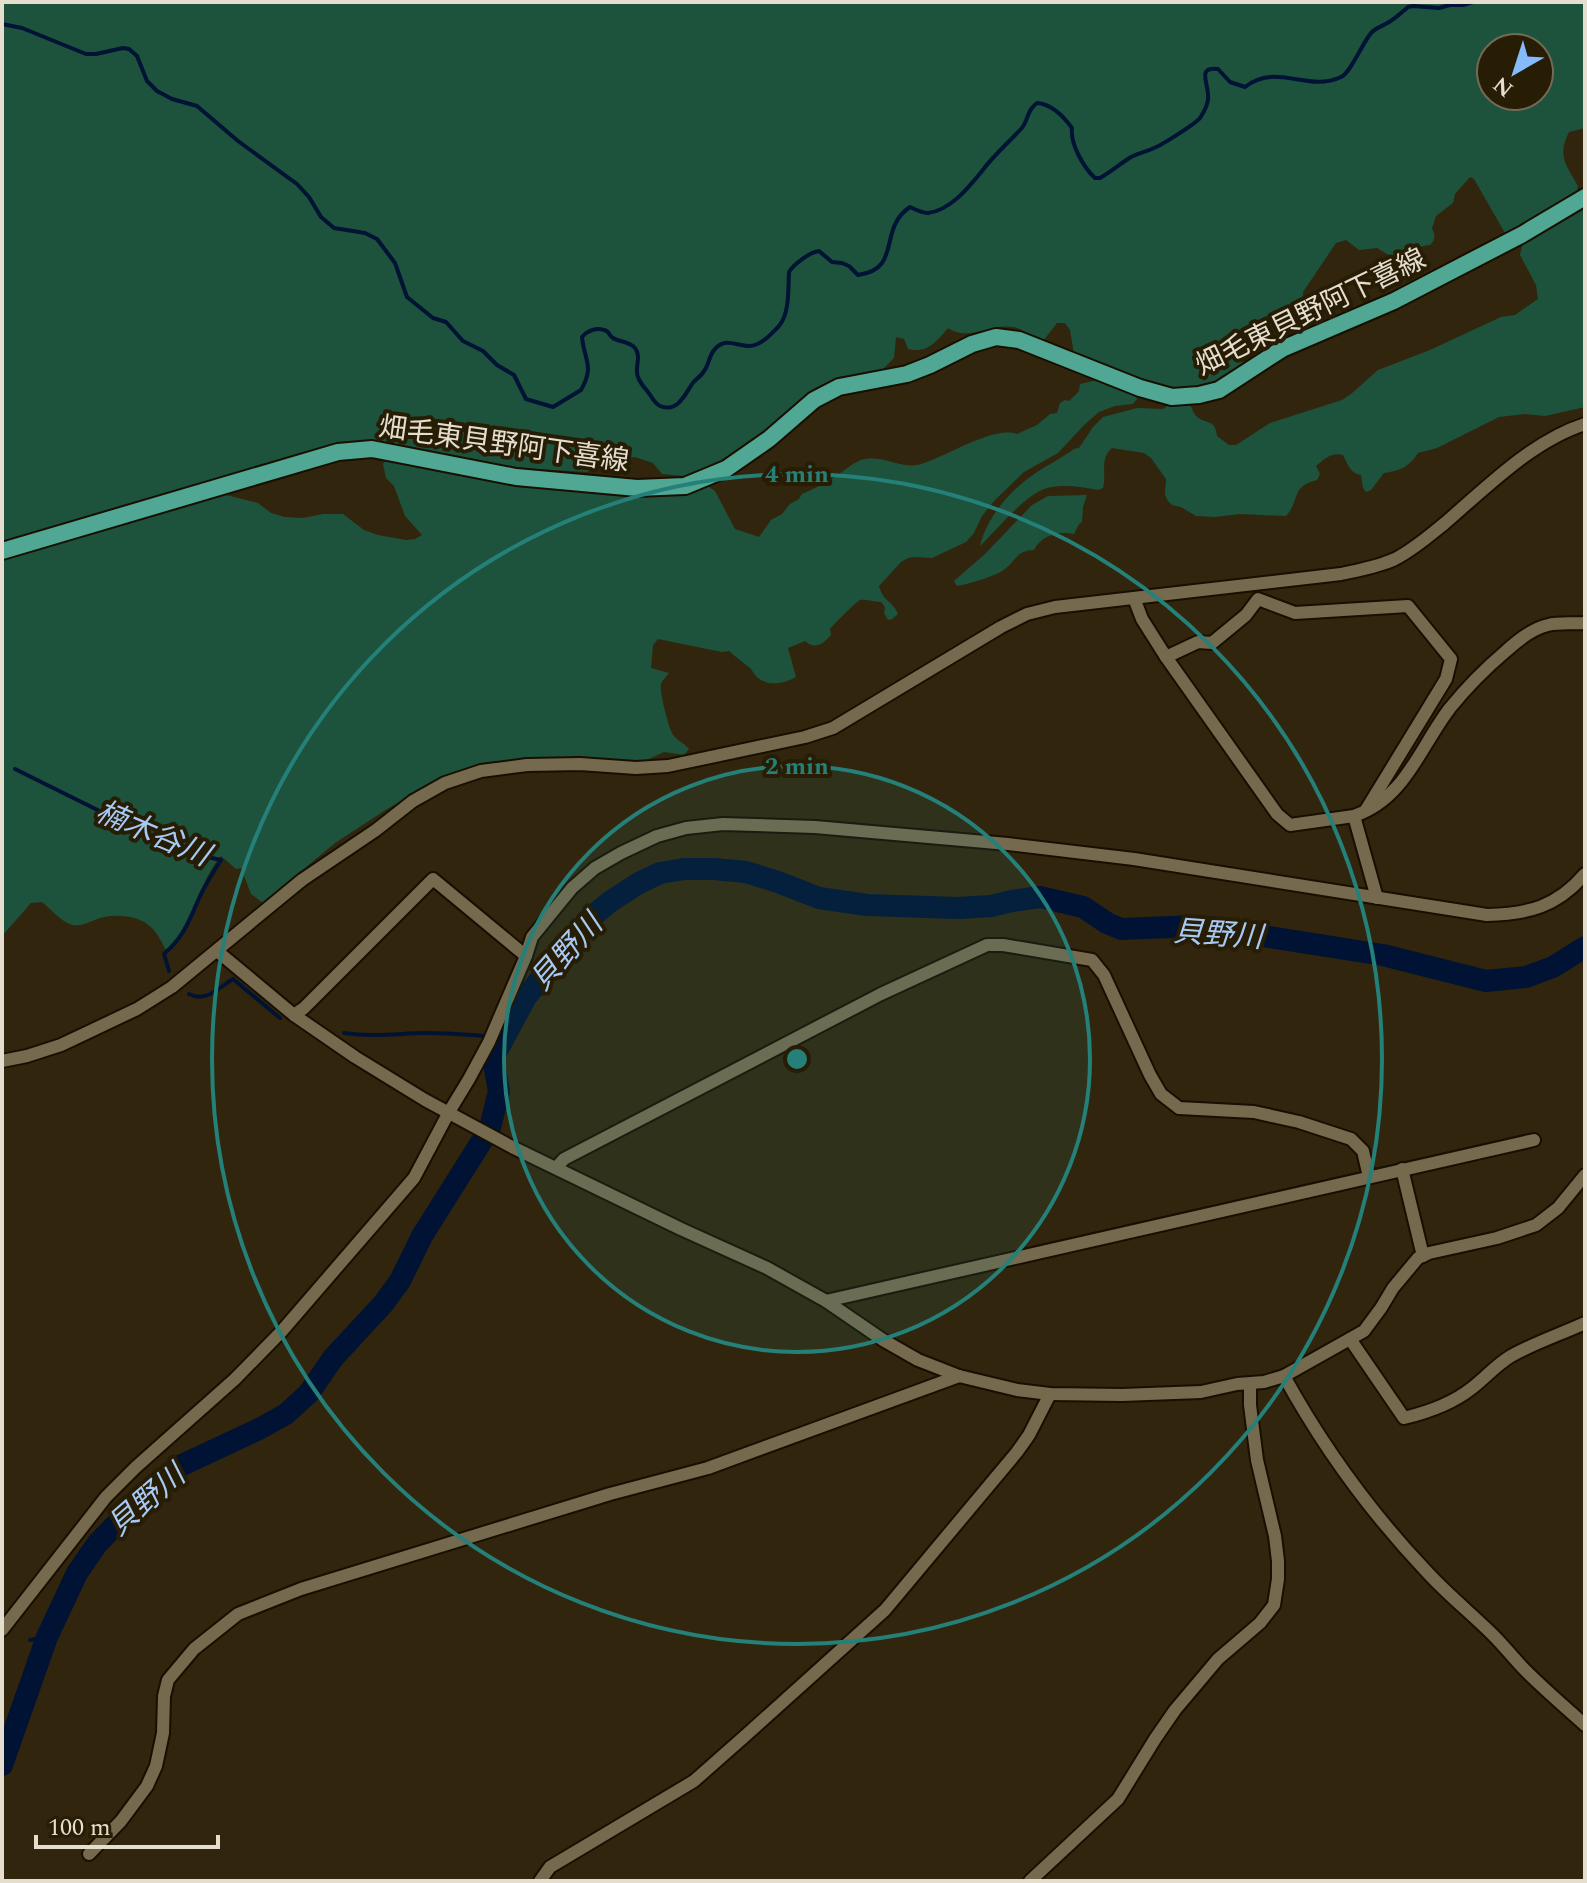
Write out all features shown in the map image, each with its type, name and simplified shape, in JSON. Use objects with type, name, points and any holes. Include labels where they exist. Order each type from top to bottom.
[{"type":"main road","name":"畑毛東貝野阿下喜線","points":[[2,551],[338,452],[372,449],[516,477],[637,488],[685,486],[726,469],[769,439],[814,400],[839,387],[907,374],[972,344],[996,337],[1019,340],[1140,388],[1172,397],[1199,395],[1219,390],[1282,349],[1394,301],[1523,234],[1585,197]]},
{"type":"street","points":[[2,1061],[61,1045],[137,1009],[172,987],[302,880],[413,801],[445,783],[481,771],[527,765],[668,766],[805,737],[833,728],[1027,614],[1055,607],[1341,574],[1372,567],[1396,558],[1426,538],[1550,439],[1585,424]]},
{"type":"street","points":[[1134,598],[1142,619],[1166,657],[1277,814],[1290,825],[1359,815],[1387,799],[1412,770],[1449,709],[1483,671],[1514,644],[1541,627],[1585,623]]},
{"type":"street","points":[[1166,657],[1198,642],[1212,643],[1246,615],[1258,599],[1295,613],[1408,606],[1451,659],[1446,679],[1359,815],[1377,898]]},
{"type":"street","points":[[2,1630],[114,1488],[235,1379],[296,1317],[414,1178],[489,1042],[532,937],[572,888],[595,868],[621,853],[657,836],[686,828],[723,824],[815,827],[1134,859],[1487,915],[1517,914],[1539,908],[1585,874]]},
{"type":"street","points":[[294,1015],[433,879],[526,956]]},
{"type":"street","points":[[556,1168],[564,1159],[881,994],[987,945],[1003,945],[1092,960],[1104,975],[1155,1085],[1179,1108],[1254,1112],[1299,1122],[1351,1139],[1363,1151],[1369,1177]]},
{"type":"street","points":[[217,951],[294,1015],[425,1100],[512,1147],[767,1268],[826,1301],[918,1360],[986,1384],[1050,1394],[1122,1395],[1201,1392],[1284,1376],[1364,1331],[1418,1258],[1536,1225],[1558,1208],[1585,1175]]},
{"type":"street","points":[[826,1301],[1534,1140]]},
{"type":"street","points":[[1402,1169],[1423,1256]]},
{"type":"street","points":[[1350,1339],[1404,1418],[1430,1412],[1456,1400],[1512,1355],[1585,1323]]},
{"type":"street","points":[[89,1854],[121,1821],[147,1786],[156,1766],[163,1733],[164,1696],[168,1680],[194,1649],[238,1614],[301,1589],[610,1494],[708,1468],[959,1376]]},
{"type":"street","points":[[1284,1376],[1331,1454],[1401,1545],[1525,1670],[1585,1725]]},
{"type":"street","points":[[1030,1881],[1118,1799],[1175,1710],[1218,1659],[1260,1623],[1274,1605],[1278,1561],[1257,1460],[1250,1384]]},
{"type":"street","points":[[540,1881],[550,1867],[694,1781],[885,1610],[1017,1452],[1050,1394]]},
{"type":"green space","points":[[2,2],[1585,2],[1585,128],[1569,132],[1563,154],[1578,186],[1576,194],[1510,235],[1505,233],[1470,177],[1455,194],[1453,203],[1436,216],[1432,228],[1434,239],[1430,245],[1395,257],[1377,248],[1359,250],[1346,240],[1336,243],[1303,292],[1303,304],[1276,320],[1255,338],[1239,368],[1215,384],[1196,390],[1154,388],[1074,354],[1070,330],[1065,323],[1057,323],[1043,341],[1013,327],[996,327],[971,333],[948,328],[936,342],[921,350],[908,349],[904,339],[896,337],[894,358],[882,370],[838,377],[815,388],[732,456],[684,476],[662,474],[653,463],[635,457],[609,458],[587,472],[487,464],[392,443],[365,441],[314,450],[2,541]]},
{"type":"green space","points":[[1585,204],[1585,407],[1545,416],[1525,414],[1499,417],[1437,448],[1418,453],[1404,467],[1384,473],[1366,492],[1361,475],[1352,470],[1343,455],[1332,455],[1316,466],[1320,474],[1317,480],[1299,490],[1286,516],[1196,516],[1168,501],[1165,495],[1166,479],[1151,458],[1144,453],[1112,448],[1104,462],[1103,488],[1047,488],[1030,497],[980,546],[992,518],[1011,494],[1026,480],[1079,448],[1103,417],[1137,408],[1163,409],[1170,404],[1190,404],[1196,416],[1214,427],[1217,436],[1229,445],[1236,445],[1270,423],[1342,400],[1378,370],[1501,317],[1515,315],[1538,299],[1536,285],[1520,255],[1523,242]]},
{"type":"green space","points":[[1097,380],[1137,399],[1133,404],[1099,412],[1058,453],[1024,472],[994,501],[966,542],[932,558],[914,557],[901,562],[879,586],[898,614],[892,619],[888,620],[881,602],[860,600],[830,629],[831,635],[822,643],[812,645],[805,641],[788,648],[796,677],[782,682],[763,681],[729,651],[658,639],[653,645],[651,668],[669,673],[661,684],[661,694],[672,733],[689,749],[684,755],[664,752],[639,762],[529,758],[483,763],[443,778],[387,809],[335,843],[263,903],[251,894],[241,868],[236,869],[221,856],[206,879],[183,929],[166,950],[152,928],[136,918],[110,916],[73,925],[42,902],[31,903],[2,936],[2,556],[218,493],[258,503],[271,513],[285,517],[343,514],[364,530],[378,535],[415,539],[422,535],[405,516],[394,486],[386,478],[383,464],[393,458],[448,470],[706,485],[715,491],[735,529],[759,537],[771,520],[782,514],[802,494],[861,460],[917,465],[994,434],[1017,434],[1057,413],[1060,403],[1069,401],[1079,391],[1080,384]]},
{"type":"green space","points":[[1087,495],[1082,522],[1074,534],[1051,535],[998,573],[957,586],[954,581],[1032,505],[1048,496]]},
{"type":"waterway","points":[[2,24],[22,28],[86,54],[129,49],[137,56],[147,81],[157,91],[197,106],[297,184],[321,217],[334,228],[365,233],[377,239],[395,263],[407,297],[433,318],[446,322],[463,341],[483,351],[497,365],[514,375],[526,399],[553,407],[581,390],[588,369],[582,337],[598,329],[635,348],[640,381],[656,403],[666,408],[676,405],[683,398],[703,373],[719,345],[758,344],[779,326],[787,307],[789,272],[798,262],[819,251],[832,262],[849,266],[858,275],[872,271],[886,257],[894,226],[900,216],[910,207],[926,213],[936,211],[959,197],[1021,129],[1037,103],[1053,108],[1069,124],[1082,162],[1095,178],[1100,178],[1131,157],[1171,139],[1200,118],[1208,101],[1205,76],[1208,70],[1218,69],[1230,82],[1245,87],[1268,77],[1329,81],[1345,74],[1372,32],[1408,7],[1439,8],[1473,2]]},
{"type":"waterway","name":"楠木谷川","points":[[15,769],[180,851],[221,860],[182,933],[164,954],[169,971]]},
{"type":"waterway","name":"貝野川","points":[[2,1765],[47,1637],[77,1573],[97,1544],[153,1486],[180,1466],[286,1414],[309,1393],[333,1358],[383,1304],[400,1281],[422,1236],[490,1128],[499,1091],[493,1058],[526,997],[589,919],[639,883],[660,873],[714,869],[746,872],[819,898],[867,905],[958,908],[991,906],[1040,897],[1083,907],[1121,929],[1195,926],[1225,930],[1383,955],[1486,981],[1526,977],[1553,967],[1585,947]]},
{"type":"waterway","name":"楠木谷川","points":[[189,994],[206,996],[233,979],[280,1018]]},
{"type":"waterway","name":"楠木谷川","points":[[344,1033],[441,1033],[504,1037]]},
{"type":"waterway","points":[[30,1640],[47,1637]]}]
